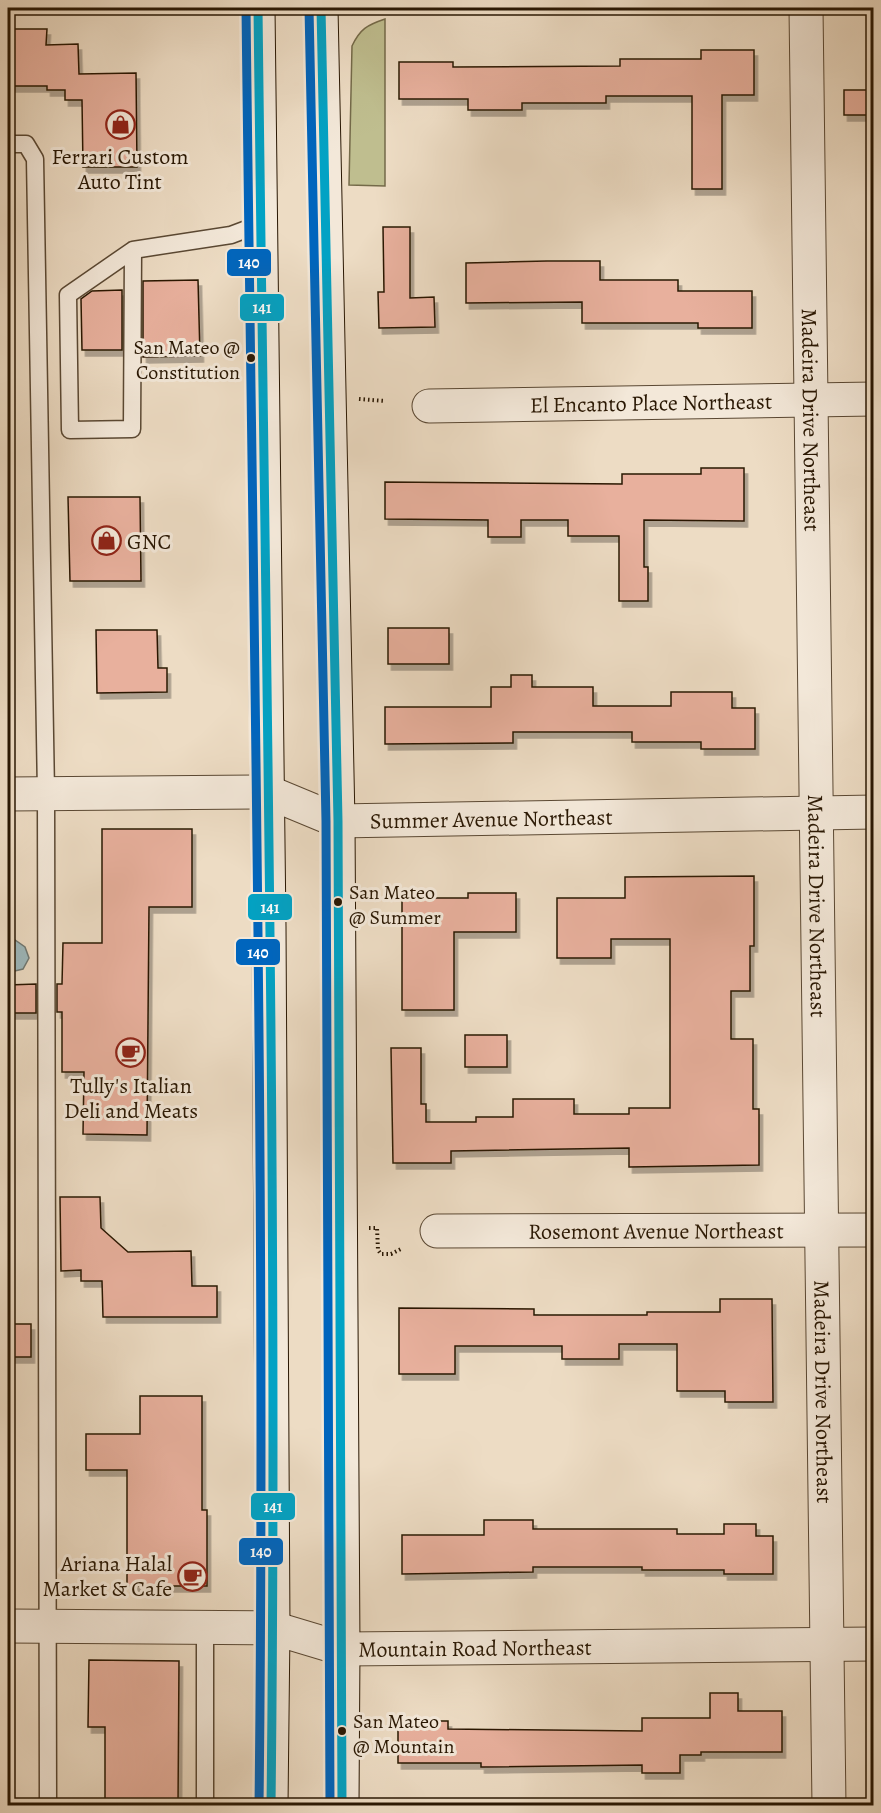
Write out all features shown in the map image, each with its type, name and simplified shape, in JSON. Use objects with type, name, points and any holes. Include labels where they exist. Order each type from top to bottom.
[{"type":"street","points":[[258,8],[268,792],[273,1628],[271,1806]]},
{"type":"street","points":[[321,8],[338,821],[342,1806]]},
{"type":"street","name":"Madeira Drive Northeast","points":[[806,8],[829,1806]]},
{"type":"street","name":"El Encanto Place Northeast","points":[[429,406],[873,399]]},
{"type":"street","name":"Summer Avenue Northeast","points":[[8,794],[268,792],[338,821],[873,812]]},
{"type":"street","name":"Rosemont Avenue Northeast","points":[[437,1231],[873,1230]]},
{"type":"street","name":"Mountain Road Northeast","points":[[8,1626],[273,1628],[343,1649],[873,1644]]},
{"type":"lane","points":[[8,144],[26,144],[35,159],[46,794],[48,1806]]},
{"type":"lane","points":[[133,250],[132,429],[70,430],[68,296],[133,250],[231,235],[260,224]]},
{"type":"lane","points":[[205,1627],[205,1806]]},
{"type":"path","points":[[359,401],[358,399],[385,401]]},
{"type":"path","points":[[369,1228],[377,1228],[378,1250],[381,1254],[392,1254],[401,1249]]},
{"type":"shaded area","points":[[385,19],[385,186],[349,185],[352,46],[365,28]]},
{"type":"water","points":[[8,935],[25,947],[29,958],[23,969],[15,971],[8,965]]},
{"type":"building","points":[[8,29],[47,29],[46,45],[78,44],[79,74],[136,73],[137,167],[83,167],[82,100],[65,100],[65,90],[47,90],[47,86],[8,86]]},
{"type":"building","points":[[701,50],[754,50],[754,95],[722,95],[722,189],[692,189],[692,96],[606,96],[606,103],[522,103],[522,110],[468,110],[468,99],[399,99],[399,62],[453,62],[453,67],[620,66],[620,59],[701,59]]},
{"type":"building","points":[[844,90],[873,90],[873,115],[844,115]]},
{"type":"building","points":[[383,227],[410,227],[410,298],[434,297],[435,327],[379,328],[378,292],[384,292]]},
{"type":"building","points":[[600,261],[600,280],[678,280],[678,291],[752,291],[752,328],[698,328],[698,323],[582,323],[582,302],[466,303],[466,263]]},
{"type":"building","points":[[198,280],[200,356],[143,357],[143,281]]},
{"type":"building","points":[[122,290],[122,350],[82,350],[81,299],[92,291]]},
{"type":"building","points":[[701,468],[744,468],[744,521],[644,520],[644,567],[648,567],[648,601],[619,601],[619,536],[568,536],[568,520],[521,520],[521,537],[488,537],[488,520],[385,519],[385,482],[622,484],[622,474],[701,474]]},
{"type":"building","points":[[68,497],[140,497],[141,581],[70,581]]},
{"type":"building","points":[[388,628],[449,628],[449,664],[388,664]]},
{"type":"building","points":[[96,630],[157,630],[158,668],[167,668],[167,692],[97,693]]},
{"type":"building","points":[[511,675],[532,675],[532,687],[593,687],[593,706],[671,706],[671,692],[732,692],[732,708],[755,708],[755,749],[701,749],[701,742],[632,742],[632,732],[513,732],[513,743],[385,744],[385,707],[491,707],[491,687],[511,687]]},
{"type":"building","points":[[102,829],[192,829],[192,907],[149,907],[147,1135],[83,1134],[84,1072],[62,1072],[62,1012],[57,1012],[57,984],[62,984],[63,943],[102,943]]},
{"type":"building","points":[[754,876],[754,946],[750,946],[750,991],[731,991],[731,1039],[753,1039],[753,1109],[759,1109],[759,1165],[629,1167],[629,1148],[451,1151],[451,1163],[393,1163],[391,1048],[421,1048],[421,1104],[426,1104],[426,1122],[476,1122],[476,1117],[513,1117],[513,1099],[574,1099],[574,1114],[629,1114],[629,1108],[670,1108],[670,939],[611,939],[611,958],[557,958],[557,898],[625,898],[625,877]]},
{"type":"building","points":[[468,893],[516,893],[516,932],[454,932],[454,1010],[402,1010],[402,898],[468,898]]},
{"type":"building","points":[[36,984],[36,1013],[8,1013],[8,985]]},
{"type":"building","points":[[465,1035],[507,1035],[507,1067],[465,1067]]},
{"type":"building","points":[[60,1197],[100,1197],[101,1228],[128,1252],[191,1251],[192,1286],[217,1286],[217,1317],[103,1317],[102,1281],[81,1281],[81,1270],[61,1271]]},
{"type":"building","points":[[720,1299],[772,1299],[773,1402],[725,1402],[725,1391],[677,1391],[677,1344],[619,1344],[619,1359],[562,1359],[562,1346],[455,1346],[455,1374],[399,1374],[399,1308],[534,1309],[534,1315],[647,1315],[647,1312],[720,1312]]},
{"type":"building","points":[[8,1324],[31,1324],[31,1357],[8,1357]]},
{"type":"building","points":[[140,1396],[202,1396],[202,1510],[207,1510],[207,1586],[127,1586],[127,1470],[86,1470],[86,1434],[140,1434]]},
{"type":"building","points":[[484,1520],[533,1520],[533,1529],[677,1529],[677,1534],[724,1534],[724,1524],[756,1524],[756,1536],[773,1536],[773,1574],[724,1574],[724,1570],[642,1570],[642,1567],[533,1567],[533,1572],[402,1574],[402,1535],[484,1535]]},
{"type":"building","points":[[89,1660],[179,1661],[178,1806],[105,1806],[105,1727],[88,1727]]},
{"type":"building","points":[[710,1693],[738,1693],[738,1711],[782,1711],[782,1752],[701,1752],[701,1755],[680,1755],[680,1773],[642,1773],[642,1765],[481,1767],[481,1763],[398,1763],[398,1721],[448,1721],[448,1729],[642,1731],[642,1718],[710,1718]]},
{"type":"transit line","name":"140","points":[[246,8],[260,1131],[259,1806]]},
{"type":"transit line","name":"141","points":[[258,8],[272,1131],[271,1806]]},
{"type":"transit line","name":"140","points":[[309,8],[326,821],[330,1806]]},
{"type":"transit line","name":"141","points":[[321,8],[338,821],[342,1806]]},
{"type":"place","name":"Ferrari Custom Auto Tint","points":[[120,124]]},
{"type":"place","name":"San Mateo @ Constitution","points":[[251,358]]},
{"type":"place","name":"GNC","points":[[106,541]]},
{"type":"place","name":"San Mateo @ Summer","points":[[338,902]]},
{"type":"place","name":"Tully's Italian Deli and Meats","points":[[131,1053]]},
{"type":"place","name":"Ariana Halal Market & Cafe","points":[[193,1576]]},
{"type":"place","name":"San Mateo @ Mountain","points":[[342,1731]]}]
